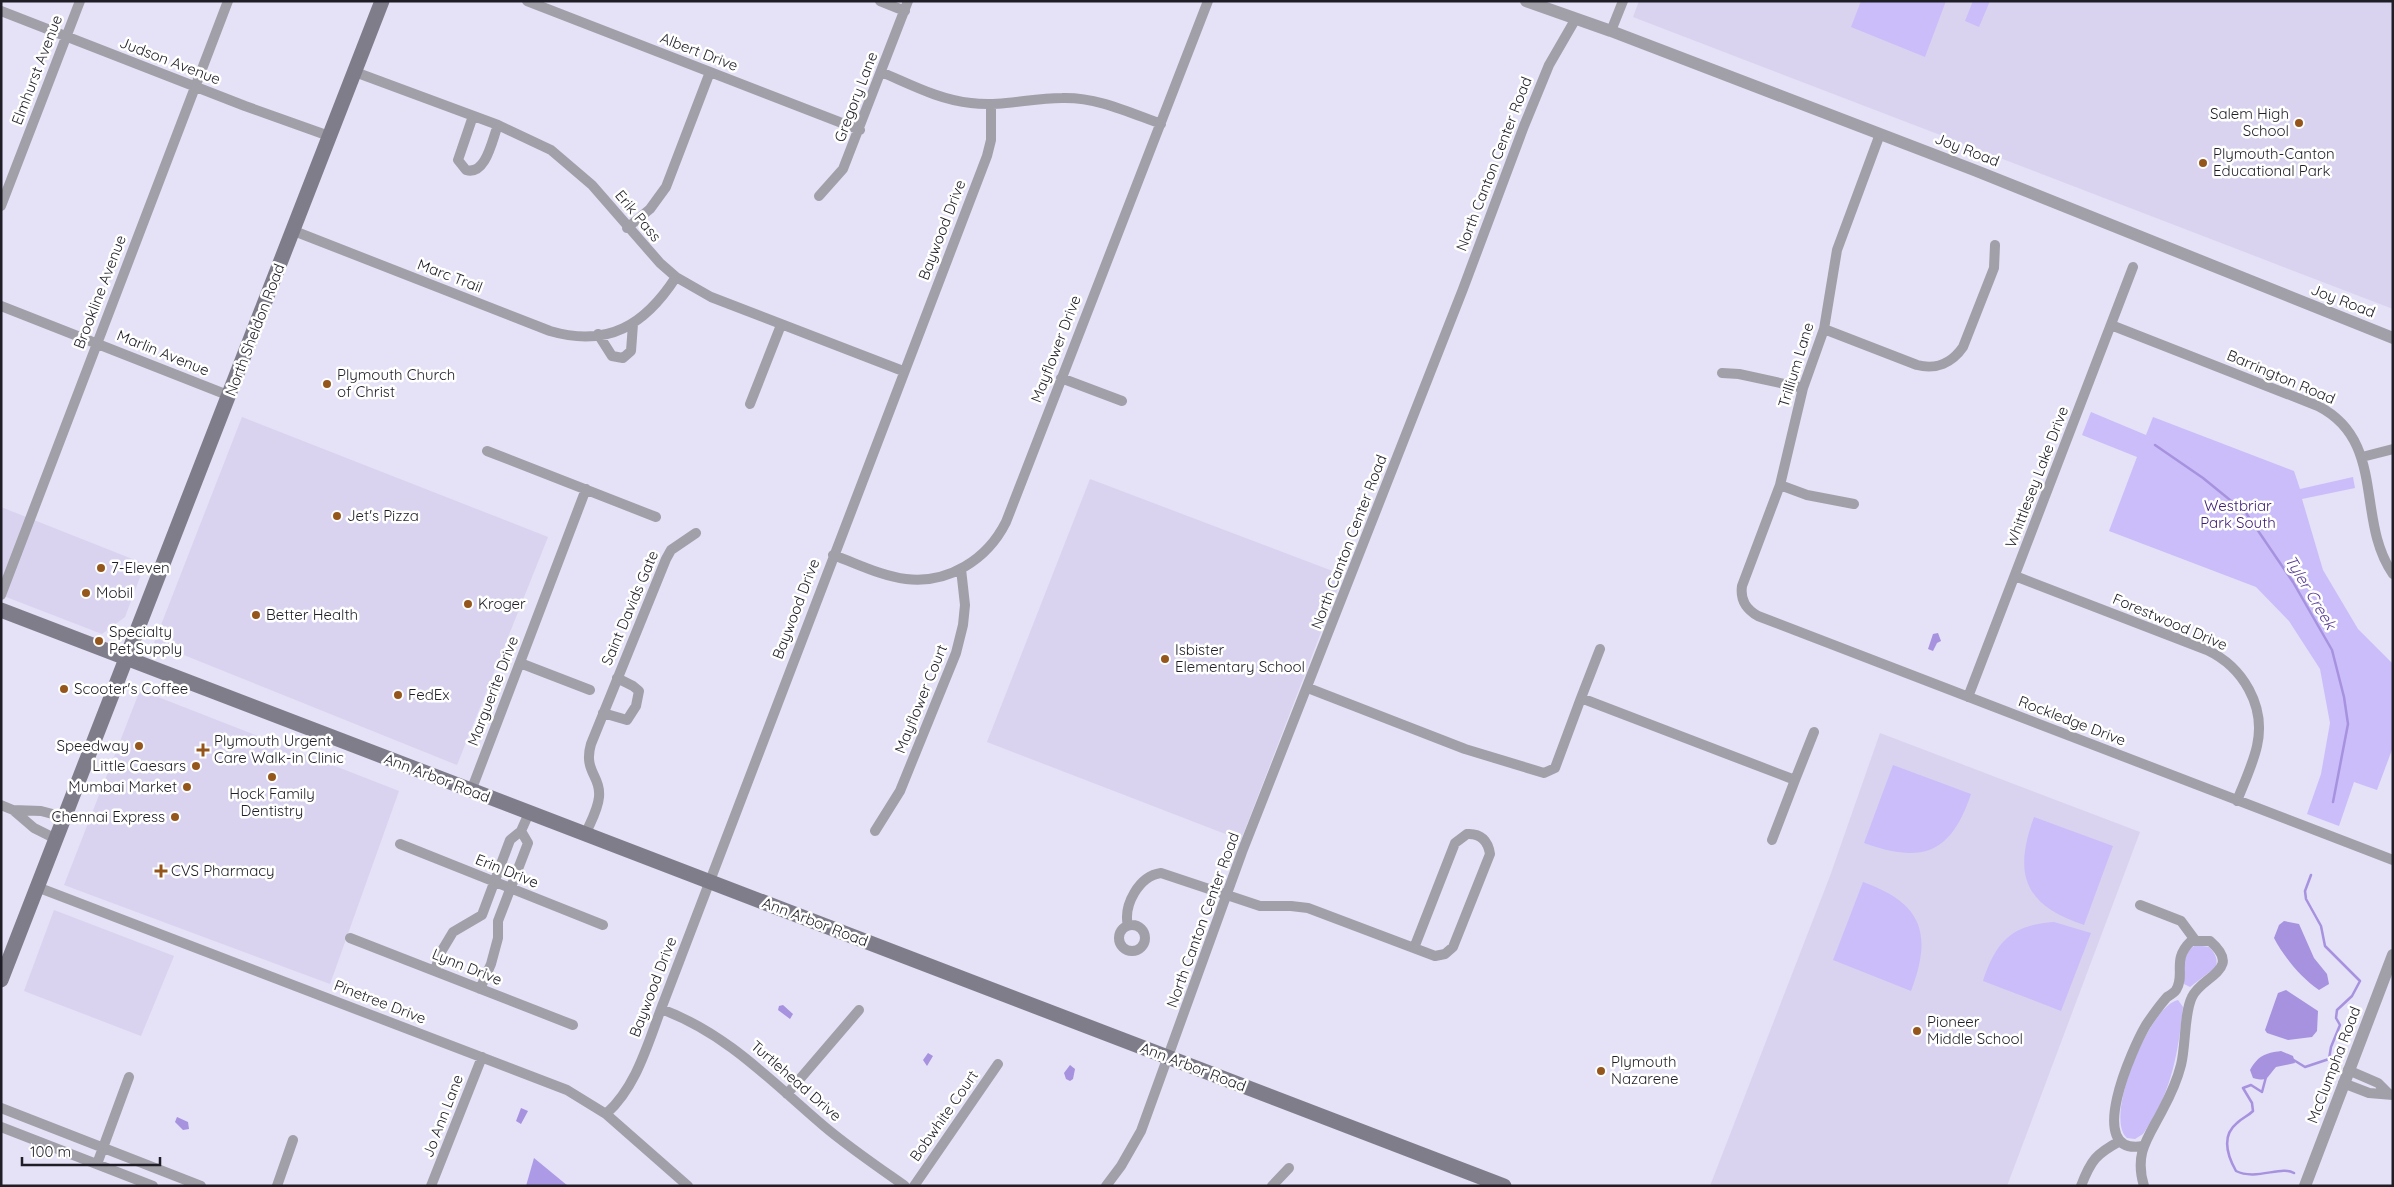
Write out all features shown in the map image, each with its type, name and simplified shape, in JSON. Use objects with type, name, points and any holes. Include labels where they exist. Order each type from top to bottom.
[{"type":"main road","name":"North Sheldon Road","points":[[2,977],[230,396],[382,1]]},
{"type":"main road","name":"Ann Arbor Road","points":[[2,610],[1504,1186]]},
{"type":"street","name":"Elmhurst Avenue","points":[[1,206],[80,1]]},
{"type":"street","name":"Brookline Avenue","points":[[1,594],[228,1]]},
{"type":"street","name":"Albert Drive","points":[[527,1],[860,130]]},
{"type":"street","points":[[880,1],[907,6]]},
{"type":"street","name":"Mayflower Drive","points":[[833,554],[887,575],[906,579],[935,578],[961,569],[985,552],[1003,528],[1208,1]]},
{"type":"street","name":"Joy Road","points":[[1526,1],[1575,20],[1611,31],[1880,134],[2118,227],[2252,283],[2393,338]]},
{"type":"street","points":[[1611,31],[1623,1]]},
{"type":"street","name":"Gregory Lane","points":[[820,196],[843,169],[860,130],[907,6]]},
{"type":"street","name":"Judson Avenue","points":[[1,11],[196,87],[329,136]]},
{"type":"street","name":"North Canton Center Road","points":[[1106,1186],[1121,1166],[1141,1131],[1242,852],[1308,688],[1526,120],[1549,65],[1575,20]]},
{"type":"street","name":"Erik Pass","points":[[356,72],[498,125],[551,150],[592,185],[648,252],[676,277],[711,297],[903,371]]},
{"type":"street","points":[[628,228],[650,209],[666,187],[710,72]]},
{"type":"street","points":[[881,72],[944,98],[968,103],[991,105],[1060,98],[1083,99],[1110,105],[1160,124]]},
{"type":"street","name":"Baywood Drive","points":[[606,1114],[621,1099],[632,1082],[661,1010],[833,554],[987,156],[992,127],[991,105]]},
{"type":"street","points":[[473,116],[458,160],[466,170],[474,171],[481,166],[498,125]]},
{"type":"street","name":"Trillium Lane","points":[[1744,603],[1742,586],[1780,485],[1803,388],[1824,329],[1837,250],[1880,134]]},
{"type":"street","name":"Marc Trail","points":[[294,231],[550,331],[573,336],[598,334],[618,330],[633,324],[655,307],[676,277]]},
{"type":"street","points":[[1824,329],[1917,365],[1929,367],[1945,364],[1963,348],[1994,268],[1995,246]]},
{"type":"street","name":"Whittlesey Lake Drive","points":[[1968,697],[2133,267]]},
{"type":"street","name":"Marlin Avenue","points":[[1,306],[230,396]]},
{"type":"street","points":[[598,334],[612,356],[623,358],[630,351],[633,324]]},
{"type":"street","points":[[750,404],[781,325]]},
{"type":"street","name":"Barrington Road","points":[[2111,325],[2327,411],[2346,428],[2357,444],[2362,457],[2376,536],[2381,552],[2393,574]]},
{"type":"street","points":[[1722,373],[1740,374],[1803,388]]},
{"type":"street","points":[[1061,378],[1122,402]]},
{"type":"street","points":[[2362,457],[2393,449]]},
{"type":"street","points":[[487,451],[656,517]]},
{"type":"street","points":[[1780,485],[1807,495],[1854,504]]},
{"type":"street","name":"Marguerite Drive","points":[[471,791],[586,489]]},
{"type":"street","name":"Saint Davids Gate","points":[[585,835],[600,796],[588,755],[603,713],[671,550],[696,533]]},
{"type":"street","name":"Mayflower Court","points":[[875,831],[900,791],[956,653],[963,626],[965,605],[961,569]]},
{"type":"street","name":"Forestwood Drive","points":[[2015,576],[2207,650],[2224,659],[2239,673],[2254,700],[2259,735],[2256,751],[2237,800]]},
{"type":"street","name":"Rockledge Drive","points":[[1744,603],[1758,616],[2393,860]]},
{"type":"street","points":[[1308,688],[1465,749],[1544,773],[1555,768],[1600,649]]},
{"type":"street","points":[[520,664],[590,690]]},
{"type":"street","name":"Saint Davids Gate","points":[[603,713],[627,720],[636,706],[639,694],[637,688],[617,678]]},
{"type":"street","points":[[1582,698],[1796,780]]},
{"type":"street","points":[[1772,840],[1814,732]]},
{"type":"street","points":[[1,805],[13,810],[34,828],[56,839]]},
{"type":"street","points":[[13,810],[41,811],[64,817]]},
{"type":"street","points":[[435,970],[441,952],[453,932],[482,915],[510,840],[521,831],[529,813]]},
{"type":"street","points":[[480,988],[491,964],[498,938],[498,921],[528,843],[521,831]]},
{"type":"street","points":[[1128,926],[1126,915],[1133,898],[1146,878],[1155,874],[1168,874],[1227,897],[1260,906],[1308,908],[1414,948],[1438,956],[1452,950],[1490,854],[1488,844],[1481,837],[1467,834],[1455,843],[1414,948]]},
{"type":"street","name":"Erin Drive","points":[[400,844],[603,925]]},
{"type":"street","name":"Pinetree Drive","points":[[37,887],[567,1090],[606,1114],[688,1186]]},
{"type":"street","points":[[2140,905],[2181,921],[2195,940]]},
{"type":"street","points":[[482,915],[498,921]]},
{"type":"street","name":"Lynn Drive","points":[[350,938],[573,1025]]},
{"type":"street","points":[[2143,1146],[2134,1147],[2120,1141],[2115,1134],[2114,1114],[2126,1069],[2135,1045],[2148,1023],[2176,989],[2179,957],[2183,948],[2195,940],[2210,942],[2222,956],[2222,967],[2215,976],[2195,991],[2192,997],[2180,1069],[2173,1089],[2143,1146],[2140,1158],[2144,1186]]},
{"type":"street","name":"McClumpha Road","points":[[2305,1186],[2393,955]]},
{"type":"street","points":[[2176,989],[2192,997]]},
{"type":"street","name":"Turtlehead Drive","points":[[661,1010],[692,1022],[724,1040],[827,1129],[905,1186]]},
{"type":"street","points":[[787,1094],[859,1010]]},
{"type":"street","name":"Jo Ann Lane","points":[[431,1186],[482,1057]]},
{"type":"street","name":"Bobwhite Court","points":[[914,1186],[998,1064]]},
{"type":"street","points":[[2348,1070],[2378,1083],[2392,1095]]},
{"type":"street","points":[[97,1164],[130,1077]]},
{"type":"street","points":[[2343,1083],[2370,1092],[2392,1095]]},
{"type":"street","points":[[1,1108],[201,1186]]},
{"type":"street","points":[[1,1127],[153,1186]]},
{"type":"street","points":[[277,1186],[293,1140]]},
{"type":"street","points":[[2081,1186],[2093,1159],[2120,1141]]},
{"type":"street","points":[[1272,1186],[1288,1168]]},
{"type":"shaded area","name":"Plymouth-Canton Educational Park","points":[[1639,1],[2393,1],[2393,309],[1633,17]]},
{"type":"shaded area","points":[[242,417],[548,537],[457,765],[154,643]]},
{"type":"shaded area","name":"Isbister Elementary School","points":[[1090,479],[1343,575],[1241,840],[987,742]]},
{"type":"shaded area","points":[[1,507],[145,564],[125,617],[102,634],[1,595]]},
{"type":"shaded area","points":[[1938,633],[1941,641],[1937,643],[1933,651],[1928,649],[1933,634]]},
{"type":"shaded area","points":[[140,690],[399,791],[330,984],[64,885]]},
{"type":"shaded area","name":"Pioneer Middle School","points":[[1880,733],[2140,832],[2007,1186],[1710,1186],[1830,876]]},
{"type":"shaded area","points":[[54,910],[174,956],[141,1036],[24,991]]},
{"type":"shaded area","points":[[2284,921],[2299,924],[2314,958],[2327,974],[2329,984],[2319,990],[2299,973],[2283,952],[2274,938],[2279,925]]},
{"type":"shaded area","points":[[2286,990],[2318,1011],[2317,1031],[2312,1037],[2288,1040],[2267,1033],[2265,1030],[2278,993]]},
{"type":"shaded area","points":[[783,1005],[793,1014],[790,1019],[778,1010],[779,1006]]},
{"type":"shaded area","points":[[2281,1051],[2293,1056],[2295,1063],[2276,1067],[2265,1079],[2253,1078],[2250,1070],[2259,1058],[2266,1054]]},
{"type":"shaded area","points":[[928,1053],[933,1056],[927,1066],[923,1060]]},
{"type":"shaded area","points":[[1070,1065],[1075,1069],[1073,1079],[1070,1081],[1066,1079],[1064,1073]]},
{"type":"shaded area","points":[[521,1108],[528,1111],[521,1124],[516,1121]]},
{"type":"shaded area","points":[[177,1117],[188,1122],[189,1129],[183,1130],[175,1122]]},
{"type":"shaded area","points":[[534,1158],[568,1186],[526,1186]]},
{"type":"green space","points":[[1861,1],[1946,1],[1925,57],[1851,27]]},
{"type":"green space","points":[[1973,1],[1990,1],[1979,27],[1965,21]]},
{"type":"green space","name":"Westbriar Park South","points":[[2091,412],[2146,435],[2153,417],[2294,471],[2300,489],[2353,477],[2355,488],[2302,499],[2323,570],[2358,629],[2393,664],[2393,747],[2377,790],[2354,782],[2339,826],[2307,814],[2321,774],[2330,723],[2320,669],[2289,621],[2256,587],[2109,531],[2137,457],[2082,435]]},
{"type":"green space","points":[[1893,765],[1971,794],[1954,830],[1944,841],[1932,849],[1918,853],[1902,853],[1864,843]]},
{"type":"green space","points":[[2034,817],[2113,846],[2084,925],[2048,908],[2036,897],[2029,885],[2025,871],[2025,856]]},
{"type":"green space","points":[[1863,882],[1883,890],[1898,900],[1910,910],[1917,923],[1921,937],[1921,952],[1918,971],[1911,991],[1833,960]]},
{"type":"green space","points":[[2054,922],[2091,933],[2061,1011],[1983,981],[1994,956],[2007,938],[2027,927]]},
{"type":"green space","points":[[2196,945],[2209,947],[2216,956],[2217,964],[2216,967],[2190,987],[2184,984],[2184,962],[2188,952]]},
{"type":"green space","points":[[2178,1000],[2183,1007],[2181,1025],[2176,1058],[2167,1089],[2153,1119],[2143,1134],[2135,1139],[2127,1138],[2121,1127],[2121,1109],[2125,1087],[2133,1063],[2155,1021],[2167,1007]]},
{"type":"waterway","name":"Tyler Creek","points":[[2155,445],[2203,478],[2246,513],[2293,582],[2332,650],[2344,697],[2348,724],[2333,802]]},
{"type":"waterway","name":"Tyler Creek","points":[[2292,1059],[2305,1067],[2329,1059],[2331,1047],[2340,1025],[2336,1018],[2337,1010],[2352,996],[2360,981],[2325,946],[2321,926],[2306,899],[2305,891],[2311,875]]},
{"type":"waterway","name":"Tyler Creek","points":[[2266,1077],[2262,1092],[2251,1085],[2243,1088],[2252,1103],[2253,1111],[2239,1121],[2229,1134],[2227,1146],[2230,1159],[2236,1171],[2244,1174],[2283,1171],[2294,1173]]},
{"type":"place","name":"Salem High School","points":[[2299,123]]},
{"type":"place","name":"Plymouth-Canton Educational Park","points":[[2203,163]]},
{"type":"place","name":"Plymouth Church of Christ","points":[[327,384]]},
{"type":"place","name":"Jet's Pizza","points":[[337,516]]},
{"type":"place","name":"7-Eleven","points":[[101,568]]},
{"type":"place","name":"Mobil","points":[[86,593]]},
{"type":"place","name":"Kroger","points":[[468,604]]},
{"type":"place","name":"Better Health","points":[[256,615]]},
{"type":"place","name":"Specialty Pet Supply","points":[[99,641]]},
{"type":"place","name":"Isbister Elementary School","points":[[1165,659]]},
{"type":"place","name":"Scooter's Coffee","points":[[64,689]]},
{"type":"place","name":"FedEx","points":[[398,695]]},
{"type":"place","name":"Speedway","points":[[139,746]]},
{"type":"place","name":"Plymouth Urgent Care Walk-in Clinic","points":[[203,750]]},
{"type":"place","name":"Little Caesars","points":[[196,766]]},
{"type":"place","name":"Hock Family Dentistry","points":[[272,777]]},
{"type":"place","name":"Mumbai Market","points":[[187,787]]},
{"type":"place","name":"Chennai Express","points":[[175,817]]},
{"type":"place","name":"CVS Pharmacy","points":[[161,871]]},
{"type":"place","name":"Pioneer Middle School","points":[[1917,1031]]},
{"type":"place","name":"Plymouth Nazarene","points":[[1601,1071]]}]
